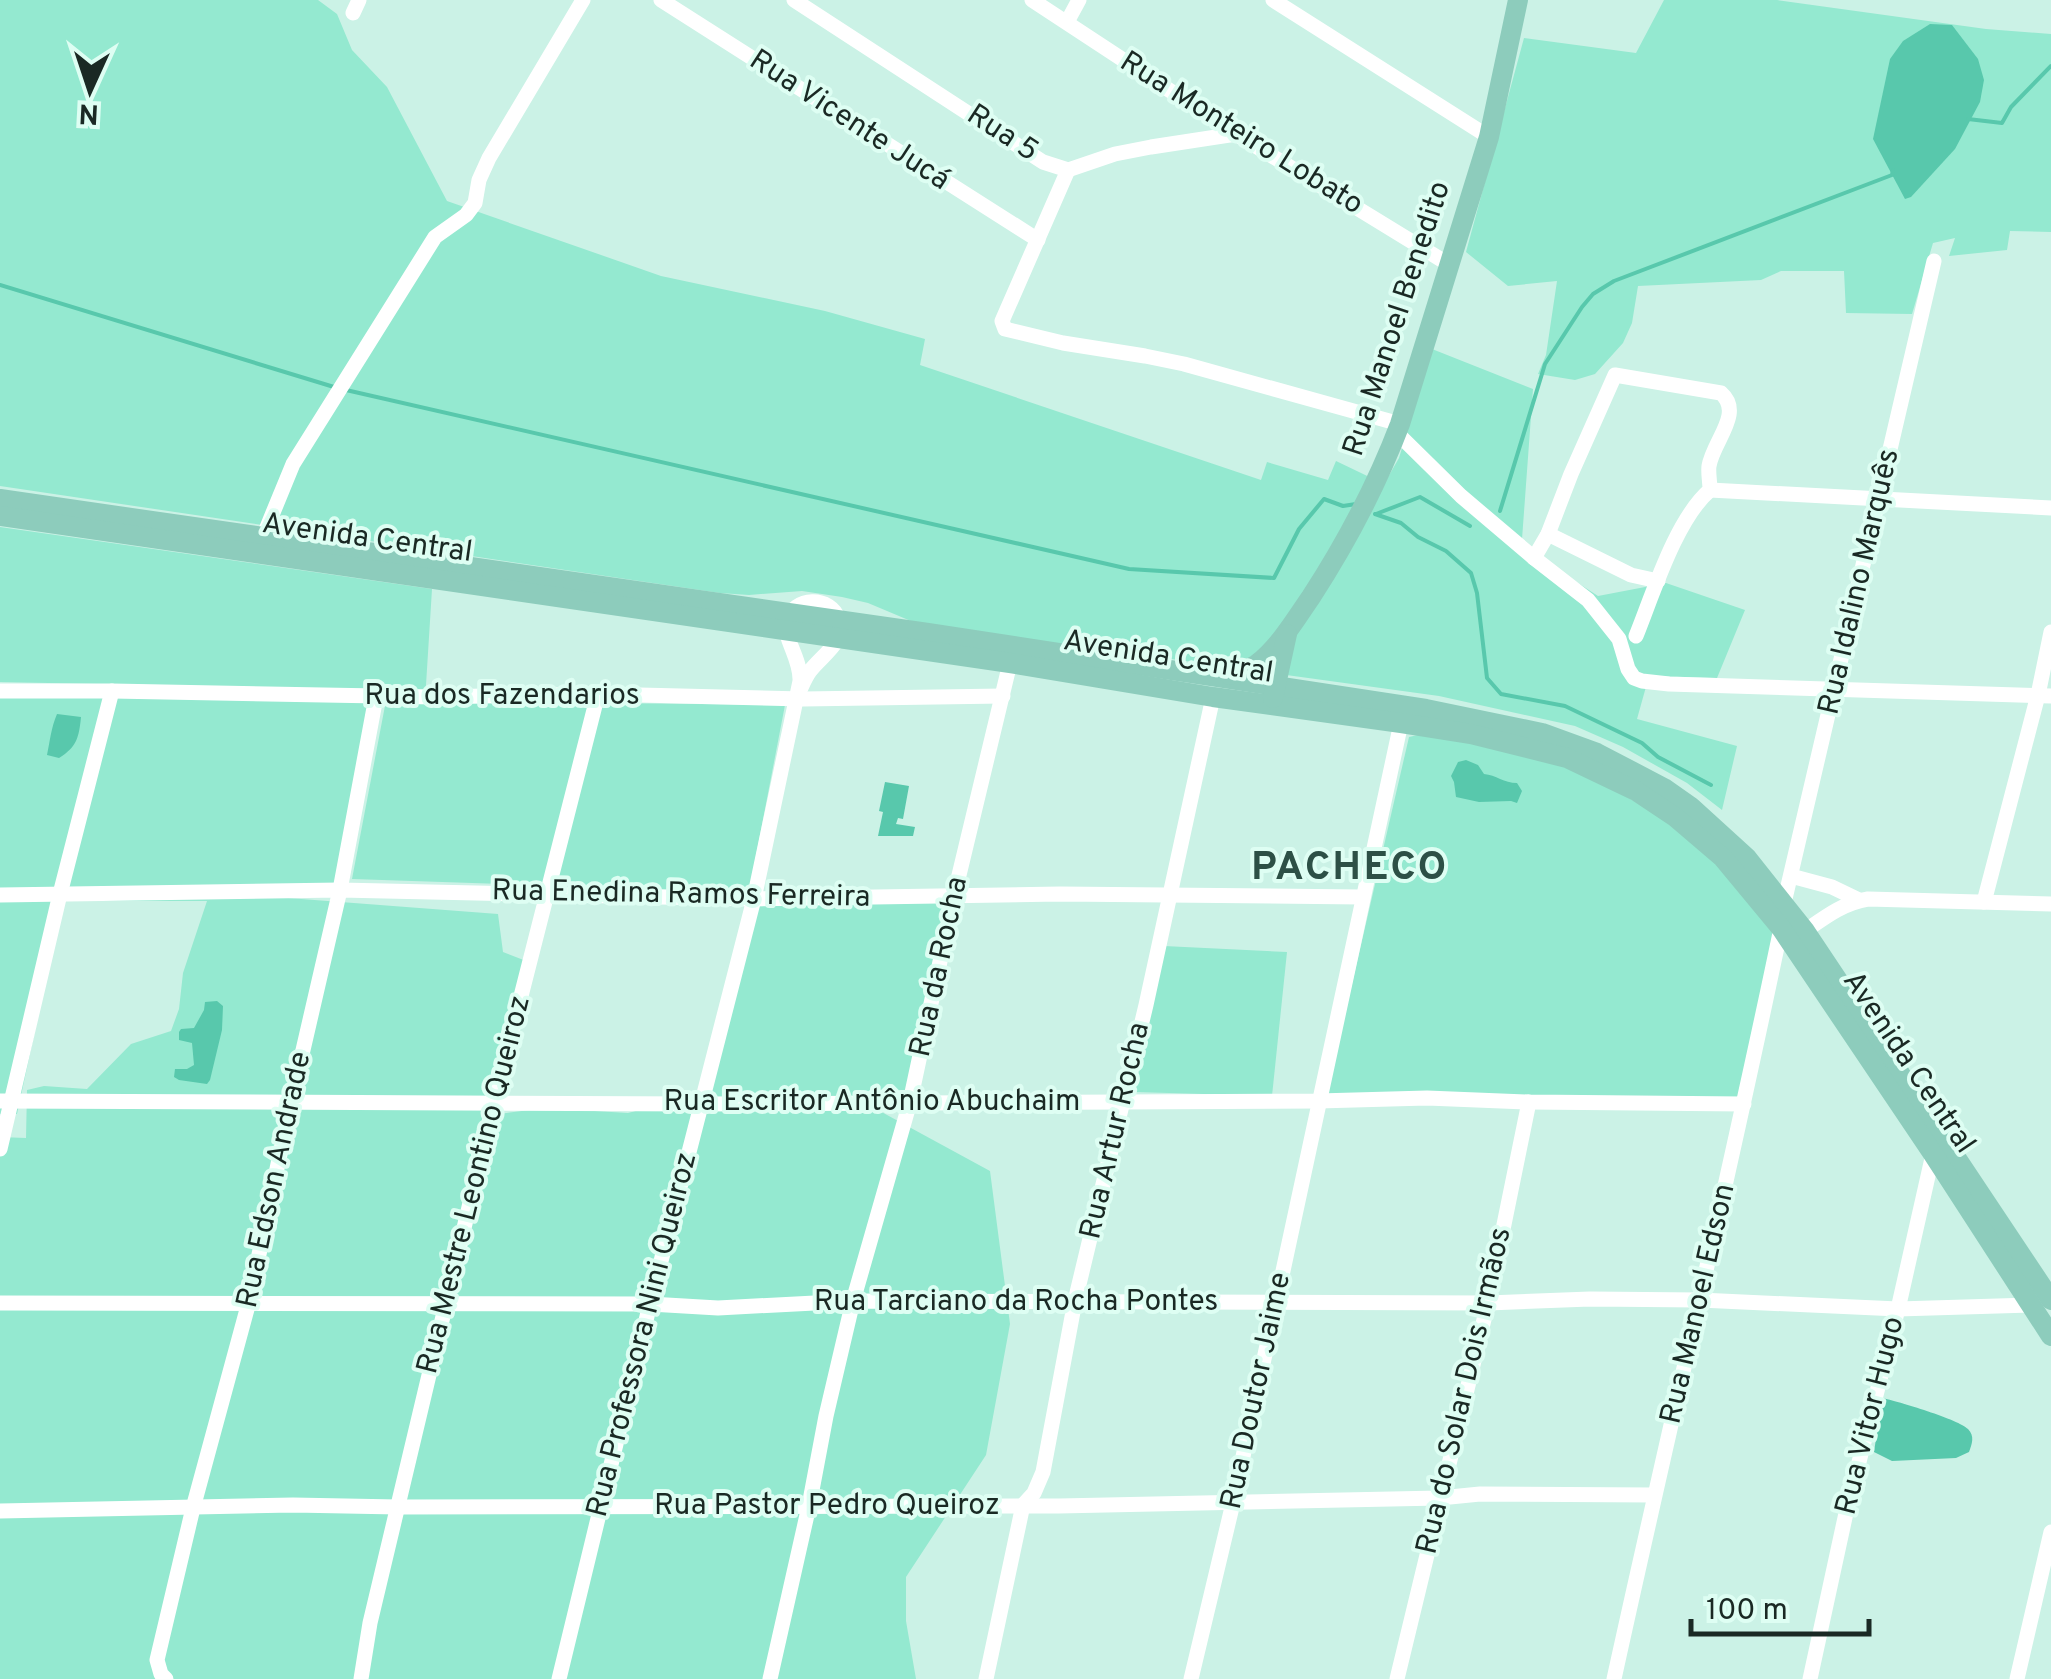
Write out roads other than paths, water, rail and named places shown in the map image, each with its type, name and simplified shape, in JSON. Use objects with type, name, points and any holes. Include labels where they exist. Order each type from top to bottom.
[{"type":"main road","name":"Rua Manoel Benedito","points":[[1217,687],[1259,662],[1288,632],[1355,526],[1399,429],[1489,137],[1514,2]]},
{"type":"main road","name":"Avenida Central","points":[[0,498],[263,536],[730,614]]},
{"type":"main road","name":"Avenida Central","points":[[0,516],[834,630],[918,632],[1217,687]]},
{"type":"main road","points":[[730,614],[793,623]]},
{"type":"main road","name":"Avenida Central","points":[[834,630],[862,641],[1010,662],[1494,721],[1542,732],[1597,753],[1664,788],[1748,858],[1805,931],[2041,1302],[2051,1336]]},
{"type":"main road","name":"Rua Manoel Benedito","points":[[1282,693],[1288,632]]},
{"type":"main road","name":"Avenida Central","points":[[1282,693],[1566,758],[1624,785],[1675,817],[1723,858],[1781,928],[1933,1154],[2041,1302]]},
{"type":"street","points":[[263,536],[292,464],[435,237],[466,215],[475,203],[488,158],[583,0]]},
{"type":"street","name":"Rua Vicente Jucá","points":[[661,0],[1038,240]]},
{"type":"street","name":"Rua 5","points":[[794,0],[1028,155],[1068,170],[1151,146],[1236,134]]},
{"type":"street","name":"Rua Monteiro Lobato","points":[[1032,0],[1236,134],[1450,265]]},
{"type":"street","points":[[1066,22],[1079,0]]},
{"type":"street","points":[[1273,0],[1489,137]]},
{"type":"street","points":[[1068,170],[1002,321],[1005,329],[1184,364],[1399,429],[1461,496],[1588,600],[1619,639],[1634,678],[1669,684],[2045,696]]},
{"type":"street","name":"Rua Idalino Marquês","points":[[1784,904],[1934,260]]},
{"type":"street","points":[[1534,558],[1548,534],[1615,376],[1721,393],[1730,400],[1732,410],[1710,464],[1710,490]]},
{"type":"street","points":[[1636,636],[1678,532],[1700,498],[1710,490],[2051,508]]},
{"type":"street","points":[[1548,534],[1631,575],[1658,582]]},
{"type":"street","points":[[793,623],[804,654],[812,656],[834,630]]},
{"type":"street","points":[[793,623],[800,674],[796,698]]},
{"type":"street","points":[[796,698],[834,630]]},
{"type":"street","points":[[1984,902],[2045,696],[2051,632]]},
{"type":"street","name":"Rua da Rocha","points":[[770,1679],[853,1301],[910,1102],[1010,662]]},
{"type":"street","name":"Rua Artur Rocha","points":[[986,1679],[1023,1505],[1034,1493],[1043,1472],[1075,1301],[1217,687]]},
{"type":"street","name":"Rua dos Fazendarios","points":[[0,691],[376,697],[1003,696]]},
{"type":"street","points":[[0,1149],[6,1101],[112,691]]},
{"type":"street","name":"Rua Mestre Leontino Queiroz","points":[[361,1679],[370,1622],[494,1102],[598,694]]},
{"type":"street","name":"Rua Edson Andrade","points":[[166,1679],[156,1660],[249,1302],[340,890],[376,697]]},
{"type":"street","name":"Rua Professora Nini Queiroz","points":[[559,1679],[754,899],[796,698]]},
{"type":"street","name":"Rua Doutor Jaime","points":[[1191,1679],[1233,1503],[1401,722]]},
{"type":"street","points":[[1791,876],[1859,900],[2051,904]]},
{"type":"street","name":"Rua Enedina Ramos Ferreira","points":[[0,895],[340,890],[754,899],[1060,894],[1362,897]]},
{"type":"street","points":[[1805,931],[1830,913],[1859,900]]},
{"type":"street","name":"Rua Manoel Edson","points":[[1614,1679],[1781,928]]},
{"type":"street","name":"Rua Escritor Antônio Abuchaim","points":[[6,1101],[702,1104],[1427,1098],[1744,1104]]},
{"type":"street","name":"Rua do Solar Dois Irmãos","points":[[1397,1679],[1488,1303],[1528,1102]]},
{"type":"street","name":"Rua Vitor Hugo","points":[[1810,1679],[1933,1154]]},
{"type":"street","name":"Rua Tarciano da Rocha Pontes","points":[[0,1303],[650,1304],[718,1308],[853,1301],[1488,1303],[1590,1299],[1898,1308],[2041,1302]]},
{"type":"street","name":"Rua Pastor Pedro Queiroz","points":[[0,1510],[293,1505],[1023,1505],[1233,1503],[1480,1494],[1654,1495]]},
{"type":"street","points":[[2017,1679],[2051,1532]]},
{"type":"waterway","points":[[1968,119],[2002,123],[2011,107],[2051,66]]},
{"type":"waterway","points":[[1500,511],[1545,364],[1593,294],[1614,281],[1892,175],[1893,170]]},
{"type":"waterway","points":[[0,285],[334,387]]},
{"type":"waterway","points":[[346,390],[1129,569],[1274,578],[1299,529],[1324,499],[1343,506],[1356,504]]},
{"type":"waterway","points":[[1376,514],[1420,497],[1470,526]]},
{"type":"waterway","points":[[1375,514],[1401,523],[1446,551],[1471,573],[1487,678],[1501,694],[1565,706],[1642,743],[1658,757],[1711,785]]},
{"type":"district","name":"PACHECO","points":[[1350,869]]}]
